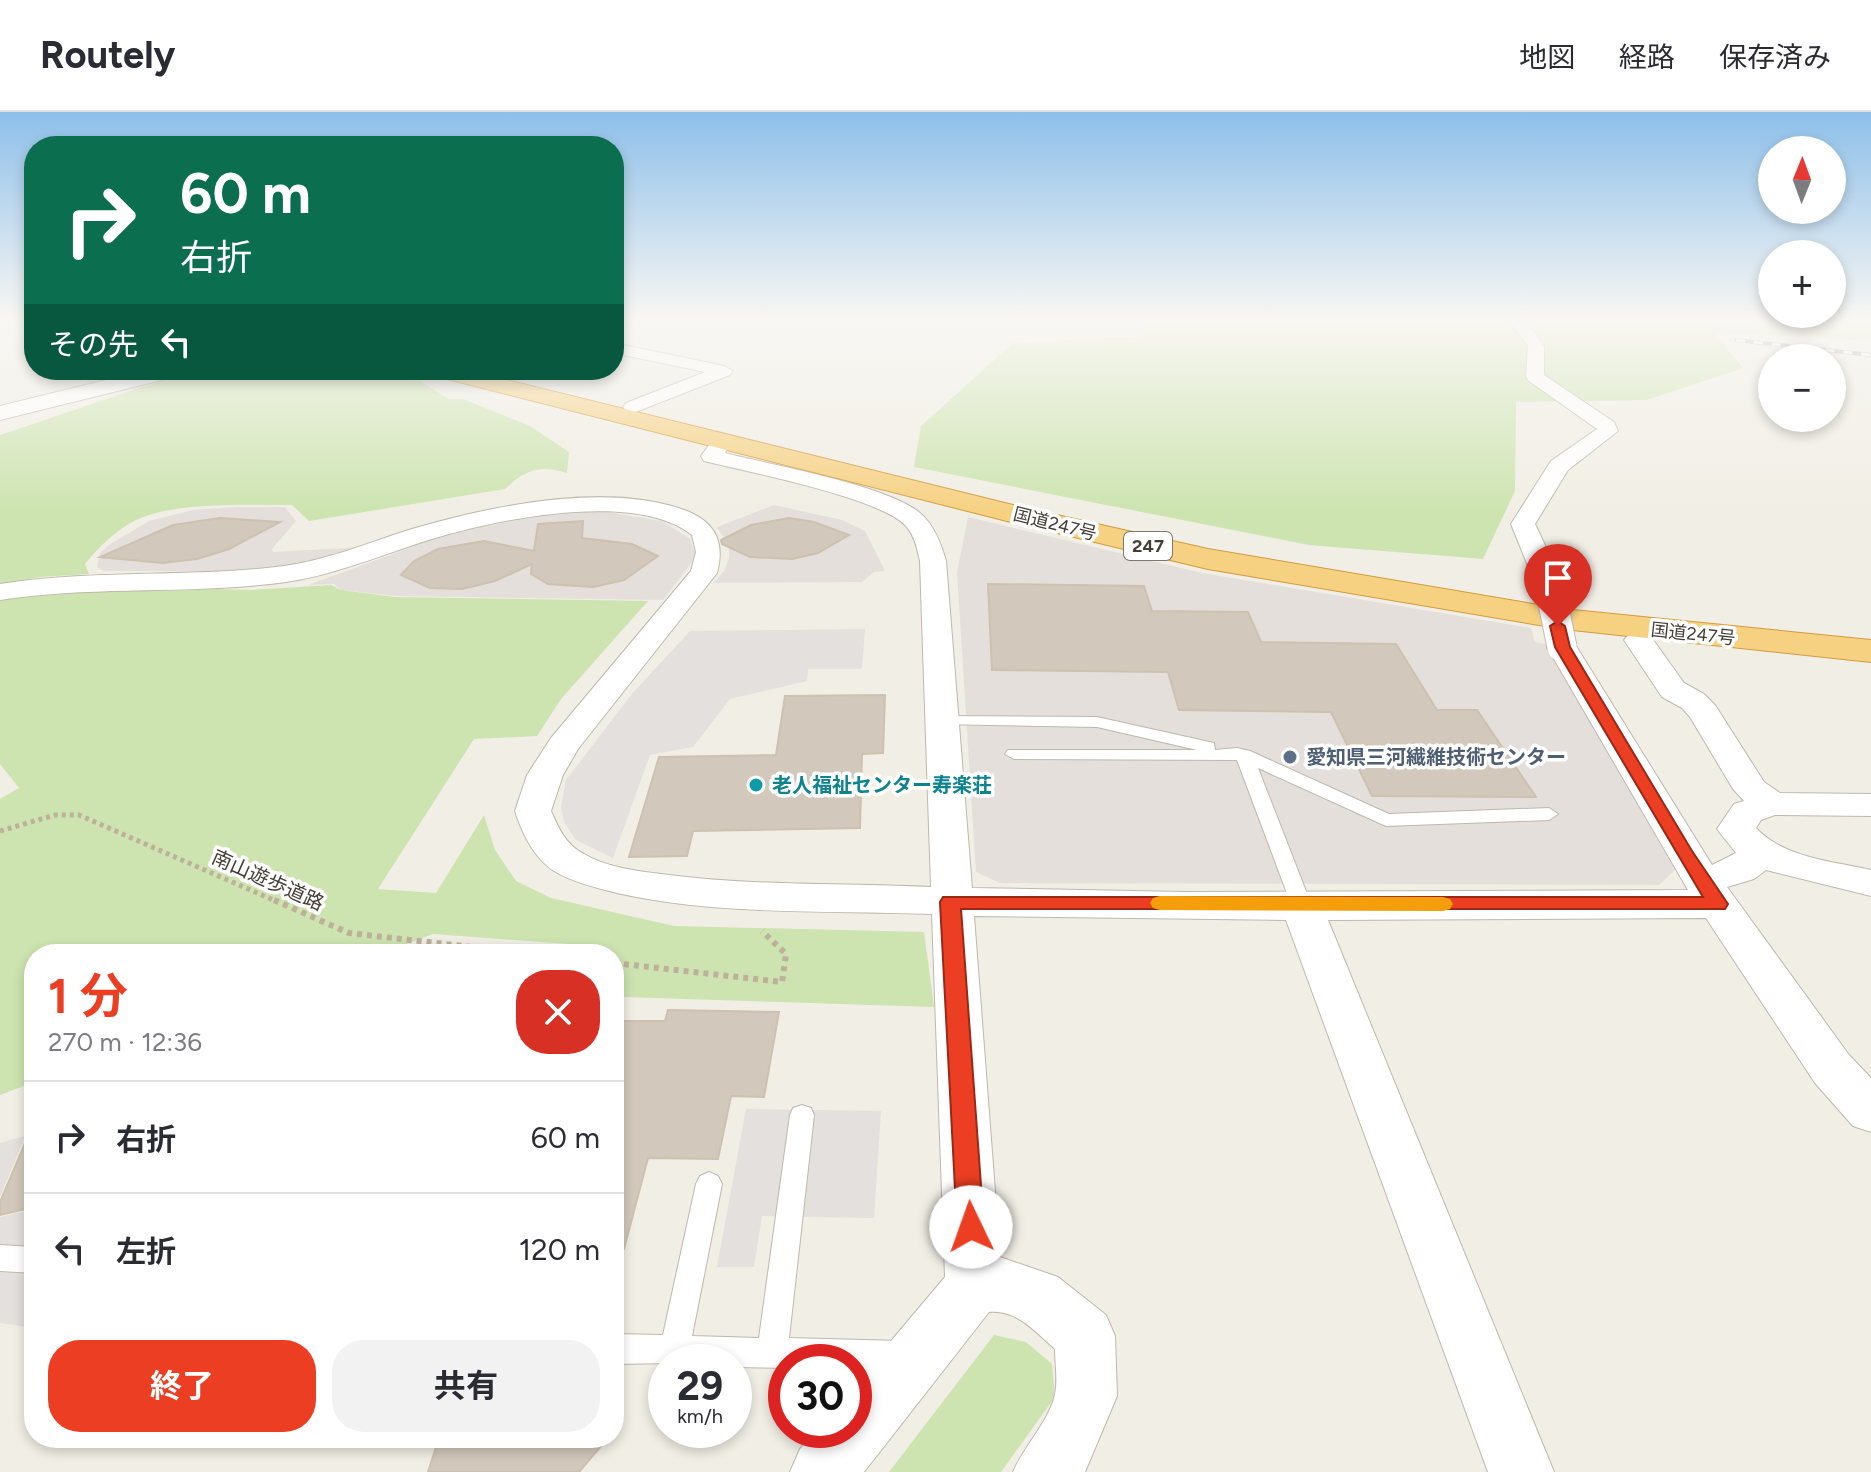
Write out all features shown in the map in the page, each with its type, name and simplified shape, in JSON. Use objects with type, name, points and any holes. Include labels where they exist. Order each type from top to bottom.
[{"type":"highway","name":"国道247号","points":[[497,384],[1102,536],[1311,578],[1563,619],[1871,651]]},
{"type":"highway","name":"国道247号","points":[[540,384],[1111,525],[1280,559],[1468,590],[1871,635]]},
{"type":"street","points":[[0,413],[115,384]]},
{"type":"street","points":[[633,407],[690,384]]},
{"type":"street","points":[[1546,384],[1607,426],[1608,431],[1559,466],[1523,524],[1549,583],[1562,647],[1710,893],[1832,1069],[1871,1111]]},
{"type":"street","points":[[722,441],[712,456],[870,497],[895,507],[920,526],[928,537],[933,561],[974,1286],[823,1472]]},
{"type":"street","points":[[0,592],[92,580],[220,580],[298,572],[337,563],[439,529],[484,518],[546,509],[626,506],[662,510],[690,521],[705,534],[711,552],[704,573],[563,745],[545,775],[533,811],[544,840],[573,866],[632,884],[722,892],[951,902],[1301,904],[1710,893],[1763,853]]},
{"type":"street","points":[[1639,640],[1673,690],[1693,701],[1703,712],[1751,789],[1772,804]]},
{"type":"street","points":[[1871,805],[1772,804],[1747,812],[1736,829],[1752,847],[1783,863],[1871,883]]},
{"type":"street","points":[[1301,904],[1521,1472]]},
{"type":"street","points":[[974,1286],[1006,1284],[1038,1297],[1085,1336],[1086,1396],[1063,1449],[1046,1472]]},
{"type":"lane","points":[[941,721],[1097,722],[1244,755],[1386,820],[1549,814]]},
{"type":"lane","points":[[1014,754],[1244,755]]},
{"type":"lane","points":[[1244,755],[1301,904]]},
{"type":"lane","points":[[773,1344],[802,1115]]},
{"type":"lane","points":[[675,1344],[709,1184]]},
{"type":"lane","points":[[0,1258],[24,1259]]},
{"type":"lane","points":[[624,1349],[648,1350]]},
{"type":"lane","points":[[872,1356],[916,1357]]},
{"type":"path","name":"南山遊歩道路","points":[[0,831],[55,815],[79,815],[349,933],[445,944]]},
{"type":"path","points":[[624,964],[782,982],[786,954],[722,892]]},
{"type":"shaded area","points":[[774,505],[842,520],[865,531],[885,571],[874,572],[862,582],[714,583],[724,571],[729,558],[729,546],[717,527]]},
{"type":"shaded area","points":[[285,507],[296,521],[272,549],[273,552],[366,547],[310,563],[247,571],[103,571],[97,567],[100,553],[109,545],[149,521],[193,510]]},
{"type":"shaded area","points":[[601,511],[662,521],[690,539],[696,557],[663,600],[396,596],[341,590],[334,584],[308,585],[462,529],[530,516]]},
{"type":"shaded area","name":"愛知県三河繊維技術センター","points":[[968,517],[1202,573],[1531,628],[1535,642],[1546,644],[1675,870],[1659,885],[1000,883],[976,872],[957,572]]},
{"type":"shaded area","points":[[865,629],[862,669],[808,669],[807,681],[730,699],[693,747],[650,755],[613,858],[576,840],[564,822],[561,807],[566,780],[631,695],[690,631]]},
{"type":"shaded area","points":[[746,1109],[881,1111],[874,1218],[762,1216],[754,1267],[717,1267]]},
{"type":"shaded area","points":[[24,1136],[0,1197],[0,1143]]},
{"type":"shaded area","points":[[24,1211],[24,1327],[0,1323],[0,1217]]},
{"type":"green space","points":[[150,384],[426,384],[449,399],[463,399],[530,426],[569,452],[567,473],[533,470],[505,489],[309,521],[292,505],[216,505],[159,512],[126,525],[111,537],[85,564],[89,574],[40,577],[0,585],[0,435]]},
{"type":"green space","points":[[967,384],[1694,384],[1647,400],[1516,402],[1515,491],[1483,559],[1309,545],[914,467],[921,426]]},
{"type":"green space","points":[[331,585],[341,590],[395,597],[648,601],[561,699],[537,736],[474,739],[378,889],[436,893],[484,815],[495,850],[516,881],[551,898],[674,926],[924,932],[934,1007],[624,997],[624,944],[568,944],[433,934],[406,944],[24,944],[24,1086],[0,1095],[0,799],[19,788],[0,764],[0,598],[147,587],[252,590]]},
{"type":"green space","points":[[994,1335],[1026,1342],[1052,1364],[1055,1397],[1001,1472],[889,1472]]},
{"type":"building","points":[[220,518],[280,522],[229,549],[197,559],[163,563],[100,557],[173,525]]},
{"type":"building","points":[[789,518],[814,522],[849,535],[818,553],[792,559],[750,557],[722,544],[721,540],[751,525]]},
{"type":"building","points":[[583,521],[582,538],[632,544],[658,556],[624,580],[593,587],[548,584],[531,574],[532,564],[495,581],[462,589],[430,588],[401,575],[414,561],[438,549],[484,541],[534,551],[538,524]]},
{"type":"building","points":[[988,584],[1144,586],[1152,611],[1248,612],[1261,642],[1396,644],[1437,710],[1477,710],[1536,797],[1372,796],[1331,712],[1179,710],[1168,672],[992,670]]},
{"type":"building","name":"老人福祉センター寿楽荘","points":[[885,695],[883,753],[862,754],[860,828],[693,831],[687,856],[629,857],[659,757],[776,755],[785,696]]},
{"type":"building","points":[[668,1010],[779,1012],[764,1097],[731,1096],[718,1159],[648,1158],[624,1249],[624,1021],[665,1021]]},
{"type":"building","points":[[24,1146],[24,1209],[0,1215],[0,1202]]},
{"type":"building","points":[[436,1448],[599,1448],[579,1472],[428,1472]]},
{"type":"slow traffic","points":[[1160,903],[1443,904]]},
{"type":"place","name":"愛知県三河繊維技術センター","points":[[1290,757]]},
{"type":"place","name":"老人福祉センター寿楽荘","points":[[756,785]]},
{"type":"route","points":[[971,1227],[951,902],[1718,904],[1683,853],[1562,647],[1558,626]]}]
